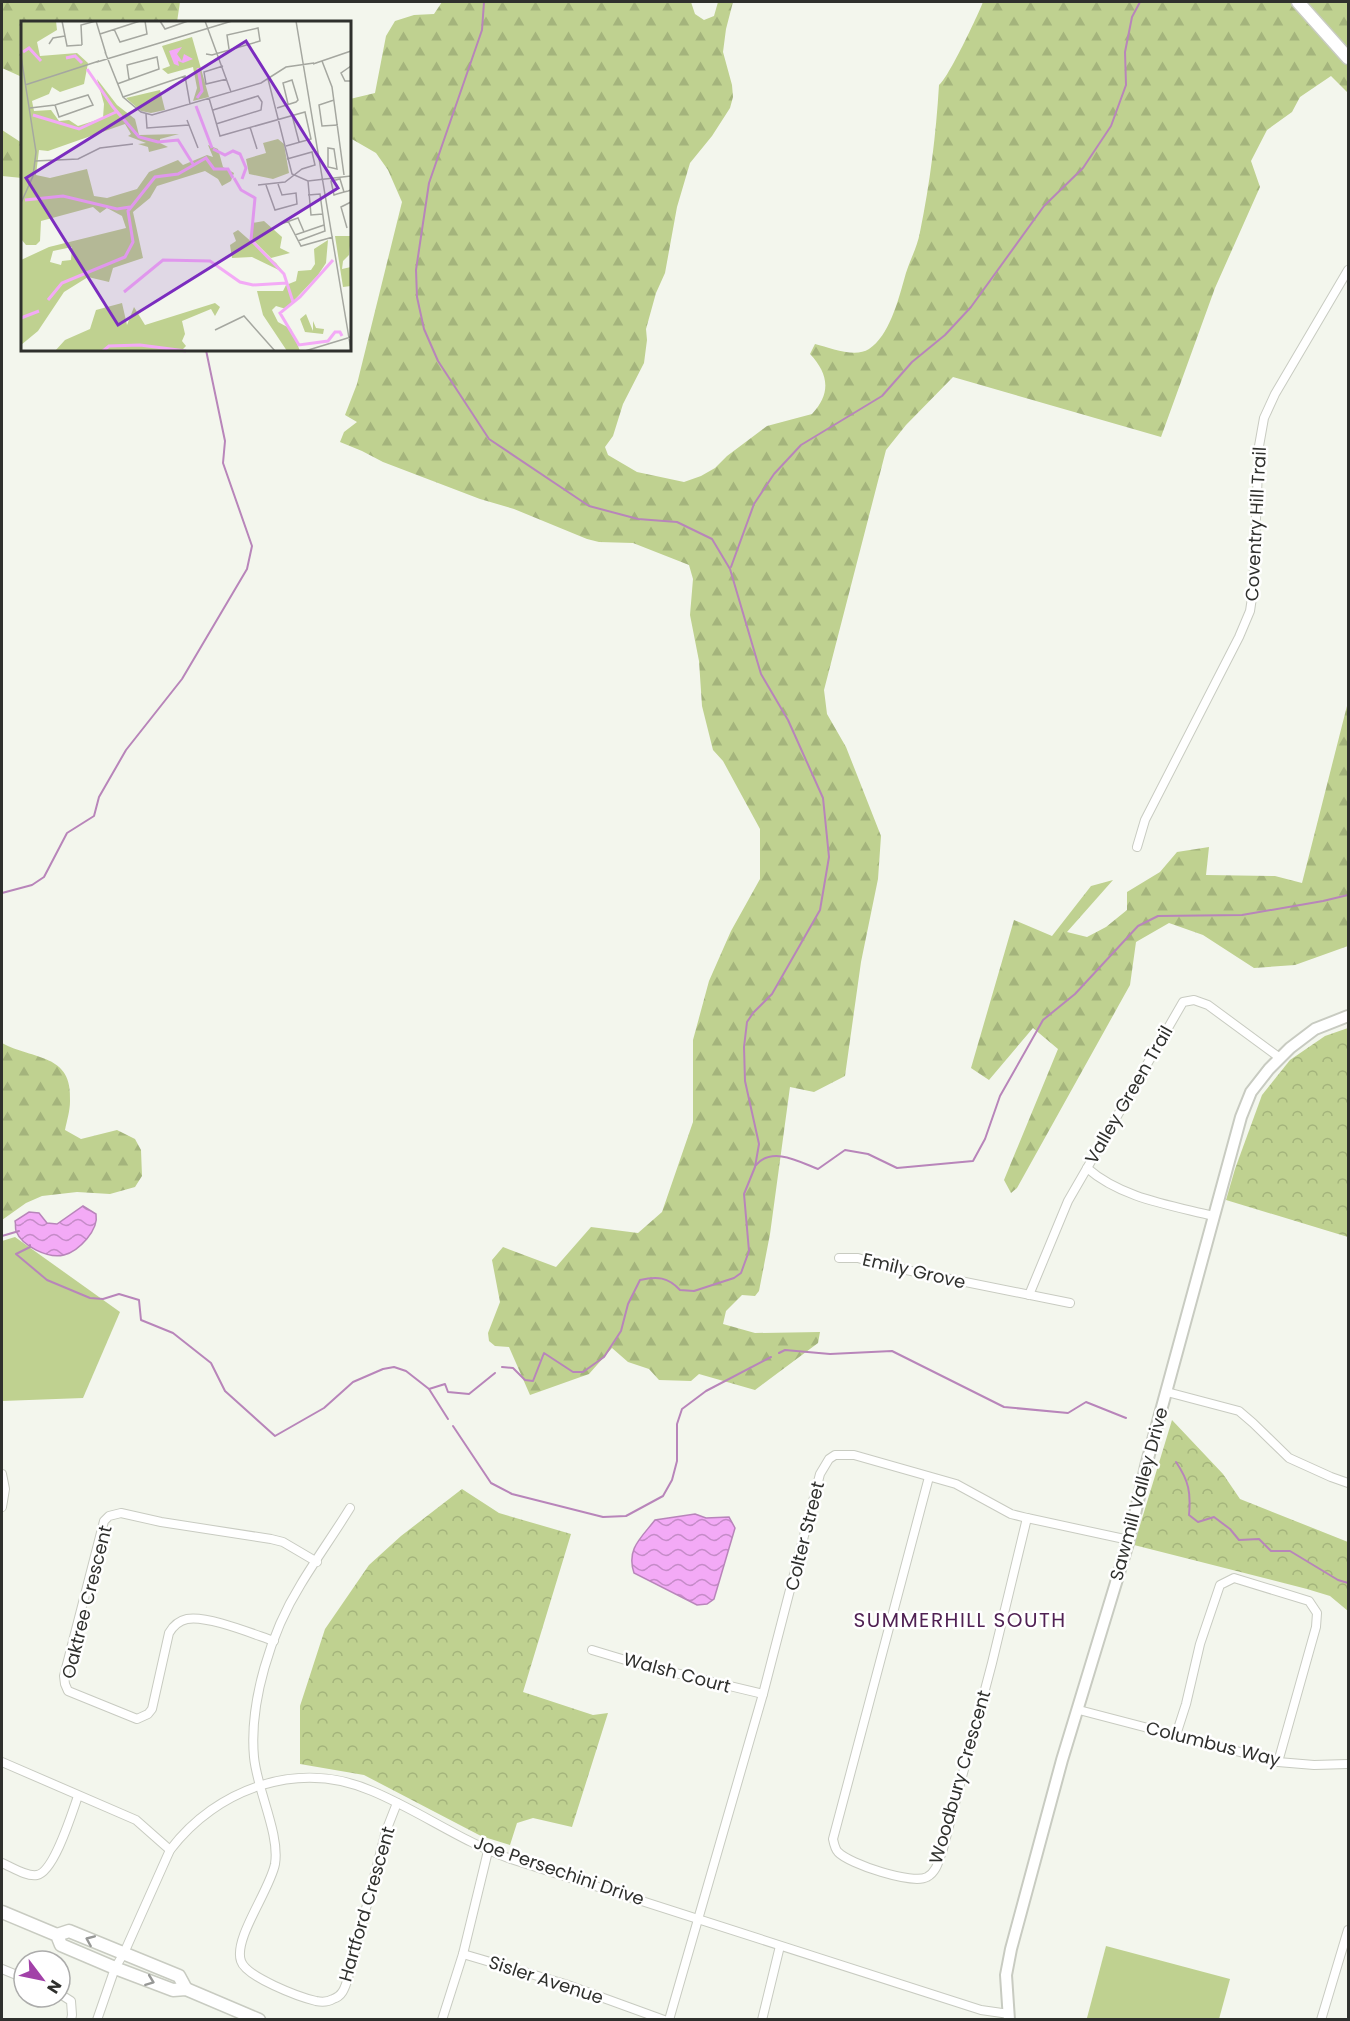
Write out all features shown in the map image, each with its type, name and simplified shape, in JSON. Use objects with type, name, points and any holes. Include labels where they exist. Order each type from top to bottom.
[{"type":"main road","points":[[1299,2],[1348,58]]},
{"type":"main road","points":[[2,1912],[57,1935],[69,1931],[124,1953],[179,1977],[186,1989]]},
{"type":"main road","points":[[57,1935],[61,1945],[115,1968],[173,1990],[186,1989],[259,2019]]},
{"type":"street","name":"Coventry Hill Trail","points":[[1137,847],[1145,820],[1251,610],[1259,446],[1264,418],[1275,394],[1348,270]]},
{"type":"street","name":"Valley Green Trail","points":[[1029,1294],[1068,1200],[1183,1002],[1194,999],[1208,1005],[1280,1058]]},
{"type":"street","name":"Sawmill Valley Drive","points":[[1009,2017],[1006,1975],[1011,1949],[1062,1760],[1129,1540],[1241,1117],[1251,1092],[1280,1058],[1315,1029],[1348,1016]]},
{"type":"street","points":[[1087,1168],[1116,1188],[1142,1198],[1213,1216]]},
{"type":"street","name":"Emily Grove","points":[[839,1258],[861,1258],[881,1265],[989,1288],[1029,1294]]},
{"type":"street","points":[[1029,1294],[1070,1303]]},
{"type":"street","points":[[1167,1392],[1239,1411],[1289,1458],[1348,1483]]},
{"type":"street","name":"Colter Street","points":[[669,2019],[763,1695],[820,1474],[829,1459],[835,1455],[854,1455],[956,1484],[1011,1514],[1129,1540]]},
{"type":"street","points":[[2,1474],[5,1492],[2,1507]]},
{"type":"street","name":"Woodbury Crescent","points":[[929,1477],[833,1839],[836,1851],[843,1856],[880,1872],[920,1880],[934,1871],[943,1850],[1027,1518]]},
{"type":"street","name":"Hartford Crescent","points":[[350,1508],[290,1604],[274,1641],[258,1696],[253,1742],[258,1784],[273,1839],[275,1863],[266,1891],[244,1934],[240,1952],[244,1966],[255,1976],[318,2002],[335,1999],[341,1994],[348,1978],[383,1841],[397,1803]]},
{"type":"street","name":"Oaktree Crescent","points":[[274,1641],[208,1620],[188,1619],[179,1622],[173,1626],[169,1634],[152,1709],[143,1718],[137,1719],[75,1694],[69,1691],[65,1684],[64,1676],[104,1521],[109,1516],[121,1513],[160,1522],[283,1542],[316,1562]]},
{"type":"street","points":[[1176,1735],[1200,1644],[1220,1585],[1234,1578],[1309,1602],[1317,1613],[1316,1627],[1278,1762]]},
{"type":"street","name":"Walsh Court","points":[[592,1650],[763,1695]]},
{"type":"street","name":"Columbus Way","points":[[1079,1710],[1278,1762],[1314,1765],[1348,1764]]},
{"type":"street","points":[[2,1762],[136,1820],[170,1850]]},
{"type":"street","name":"Joe Persechini Drive","points":[[97,2019],[115,1968],[124,1953],[170,1850],[180,1836],[228,1798],[258,1784],[280,1779],[324,1778],[370,1790],[488,1851],[780,1946],[1009,2017]]},
{"type":"street","points":[[2,1863],[34,1876],[41,1875],[59,1846],[78,1796]]},
{"type":"street","points":[[442,2019],[463,1954],[488,1851]]},
{"type":"street","points":[[1321,2019],[1348,1930]]},
{"type":"street","points":[[762,2019],[780,1946]]},
{"type":"street","name":"Sisler Avenue","points":[[463,1954],[565,1984],[664,2019]]},
{"type":"green space","points":[[2,2],[180,2],[177,21],[21,21],[21,77],[2,68]]},
{"type":"green space","points":[[442,2],[691,2],[695,14],[704,20],[714,16],[718,2],[733,2],[723,52],[732,85],[733,97],[730,108],[712,136],[690,163],[677,207],[665,273],[656,293],[646,329],[644,363],[623,404],[613,436],[605,447],[608,455],[637,472],[684,482],[715,468],[767,426],[812,414],[825,391],[821,368],[810,354],[815,344],[857,353],[869,349],[882,336],[896,308],[919,238],[932,159],[939,85],[956,60],[983,2],[1348,2],[1348,93],[1331,76],[1300,97],[1292,112],[1267,130],[1251,161],[1260,187],[1215,288],[1161,437],[953,377],[906,425],[886,450],[824,690],[827,714],[846,747],[881,836],[878,879],[861,962],[845,1076],[814,1092],[790,1087],[770,1234],[759,1291],[755,1296],[742,1295],[726,1311],[723,1324],[755,1333],[820,1332],[818,1343],[755,1390],[699,1374],[691,1381],[659,1380],[649,1369],[628,1362],[612,1348],[589,1374],[530,1395],[509,1347],[495,1346],[489,1341],[488,1333],[500,1302],[492,1260],[503,1247],[556,1267],[591,1227],[638,1233],[662,1212],[693,1122],[693,1040],[709,981],[731,931],[760,879],[760,829],[723,761],[713,750],[702,706],[699,661],[690,615],[693,579],[689,565],[633,543],[599,542],[587,539],[514,509],[480,499],[383,462],[340,442],[344,432],[357,422],[345,415],[357,384],[402,202],[388,170],[376,153],[351,139],[351,99],[375,93],[386,36],[395,21],[414,15],[434,14]]},
{"type":"green space","points":[[2,130],[21,142],[21,178],[2,176]]},
{"type":"green space","points":[[1348,702],[1348,946],[1295,965],[1254,968],[1203,935],[1169,923],[1136,942],[1130,985],[1017,1188],[1011,1193],[1004,1180],[1058,1049],[1033,1028],[989,1080],[971,1068],[1014,920],[1052,936],[1091,886],[1113,880],[1067,932],[1087,937],[1106,927],[1127,910],[1127,892],[1160,872],[1177,852],[1209,847],[1206,875],[1275,876],[1302,883]]},
{"type":"green space","points":[[1348,1028],[1348,1237],[1226,1200],[1262,1095],[1290,1060],[1325,1036]]},
{"type":"green space","points":[[2,1043],[49,1060],[65,1074],[69,1085],[70,1101],[65,1130],[81,1139],[117,1130],[135,1139],[141,1150],[142,1176],[135,1187],[110,1194],[77,1192],[42,1196],[26,1203],[2,1220]]},
{"type":"green space","points":[[15,1237],[120,1312],[83,1398],[2,1401],[2,1241]]},
{"type":"green space","points":[[1172,1420],[1223,1474],[1240,1499],[1348,1542],[1348,1611],[1330,1596],[1134,1545]]},
{"type":"green space","points":[[462,1489],[499,1513],[571,1534],[523,1692],[593,1715],[608,1713],[572,1827],[533,1818],[517,1823],[510,1845],[481,1836],[364,1775],[300,1764],[300,1706],[325,1629],[369,1565],[401,1536]]},
{"type":"green space","points":[[1106,1946],[1230,1979],[1219,2019],[1087,2018]]},
{"type":"water","points":[[83,1206],[96,1214],[96,1220],[87,1239],[70,1253],[58,1256],[43,1253],[24,1242],[16,1231],[15,1221],[29,1212],[39,1213],[47,1223],[57,1224]]},
{"type":"water","points":[[695,1514],[706,1518],[729,1517],[735,1528],[714,1599],[707,1604],[697,1605],[634,1573],[632,1565],[633,1550],[636,1544],[655,1520]]},
{"type":"waterway","points":[[484,2],[482,30],[429,183],[416,270],[417,297],[424,329],[438,361],[489,439],[589,506],[638,519],[677,522],[712,539],[730,569],[761,674],[788,720],[823,798],[829,857],[820,910],[772,994],[747,1022],[744,1047],[745,1081],[759,1144],[755,1167],[744,1194],[749,1251],[741,1273],[734,1278],[694,1291],[680,1290],[671,1282],[662,1279],[640,1280],[628,1304],[621,1331],[604,1357],[583,1372],[573,1372],[544,1353],[533,1381],[525,1380],[513,1368],[502,1367]]},
{"type":"waterway","points":[[731,567],[754,504],[774,474],[801,445],[882,396],[912,362],[945,335],[971,307],[1044,206],[1083,168],[1111,126],[1126,85],[1125,52],[1132,17],[1140,2]]},
{"type":"waterway","points":[[2,893],[32,885],[44,877],[67,833],[94,816],[99,797],[126,750],[182,679],[247,569],[252,546],[223,463],[225,441],[206,351]]},
{"type":"waterway","points":[[756,1165],[763,1159],[778,1156],[818,1169],[845,1150],[868,1154],[897,1168],[973,1161],[985,1139],[1000,1096],[1043,1020],[1075,994],[1138,926],[1158,916],[1242,915],[1348,895]]},
{"type":"waterway","points":[[2,1236],[19,1231]]},
{"type":"waterway","points":[[30,1245],[16,1254],[47,1280],[90,1298],[103,1299],[119,1294],[139,1300],[141,1320],[173,1333],[211,1363],[225,1391],[275,1436],[324,1408],[353,1382],[383,1369],[394,1367],[406,1371],[429,1389],[448,1419]]},
{"type":"waterway","points":[[779,1353],[785,1350],[830,1354],[892,1351],[1004,1407],[1068,1413],[1086,1402],[1126,1418]]},
{"type":"waterway","points":[[453,1426],[491,1483],[512,1494],[603,1517],[626,1516],[663,1496],[672,1480],[677,1461],[677,1424],[682,1409],[706,1391],[771,1357]]},
{"type":"waterway","points":[[429,1389],[445,1384],[448,1392],[469,1394],[495,1373]]},
{"type":"waterway","points":[[1176,1462],[1188,1487],[1189,1515],[1198,1522],[1214,1517],[1230,1529],[1239,1540],[1259,1539],[1271,1551],[1290,1551],[1338,1580],[1348,1583]]},
{"type":"district","name":"SUMMERHILL SOUTH","points":[[960,1620]]}]
